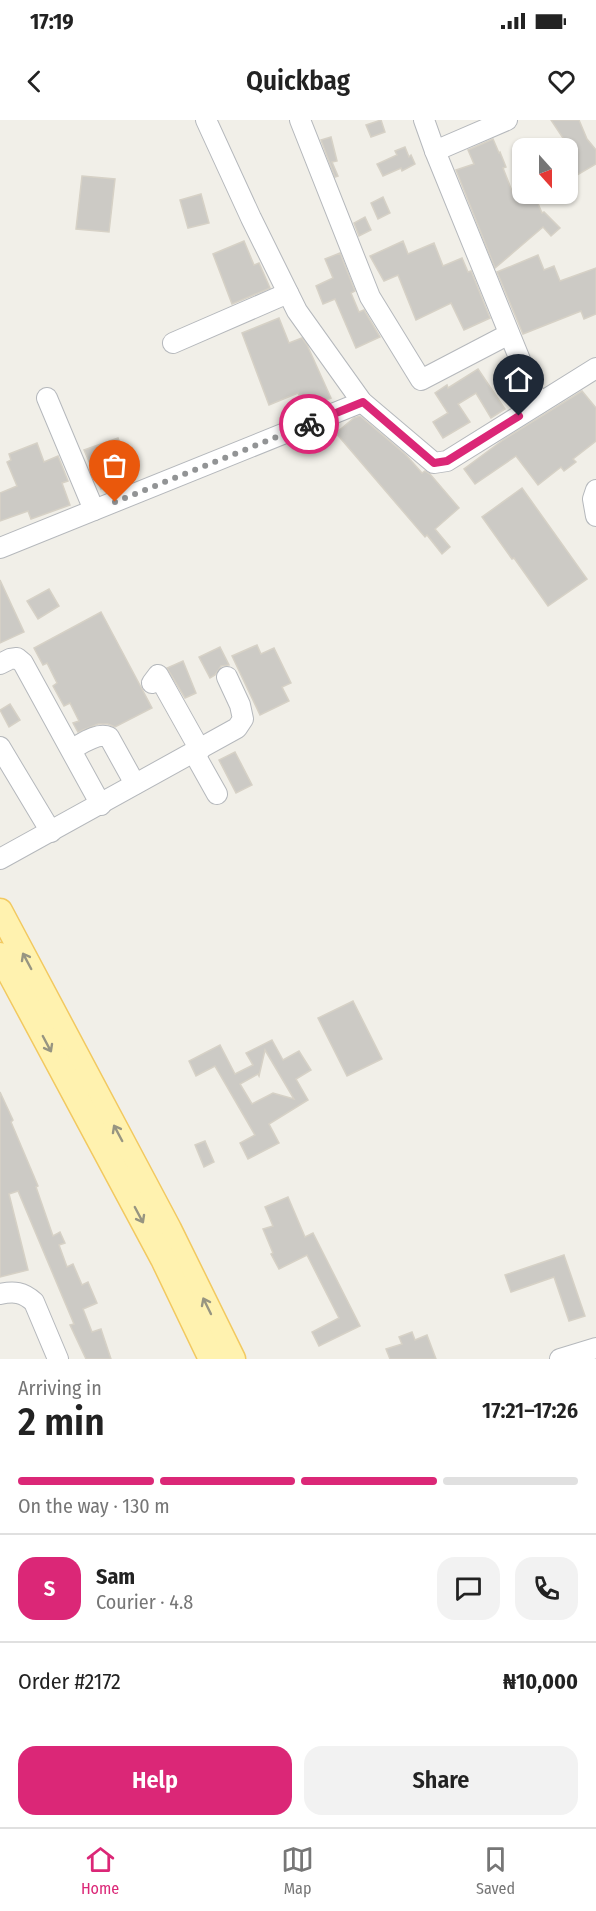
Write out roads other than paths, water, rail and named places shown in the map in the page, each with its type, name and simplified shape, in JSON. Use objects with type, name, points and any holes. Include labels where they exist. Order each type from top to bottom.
[{"type":"main road","points":[[0,911],[169,1229],[233,1359]]},
{"type":"main road","points":[[0,955],[163,1259],[211,1359]]},
{"type":"street","points":[[206,120],[297,311],[363,402],[434,463],[447,461],[596,368]]},
{"type":"street","points":[[300,120],[370,297],[421,380],[509,334]]},
{"type":"street","points":[[424,120],[538,404]]},
{"type":"street","points":[[435,151],[507,120]]},
{"type":"street","points":[[173,343],[288,293]]},
{"type":"street","points":[[47,398],[94,510]]},
{"type":"street","points":[[0,548],[363,402]]},
{"type":"street","points":[[596,490],[593,499],[596,516]]},
{"type":"street","points":[[0,664],[17,658],[23,663],[101,805]]},
{"type":"street","points":[[152,682],[158,675],[217,794]]},
{"type":"street","points":[[0,859],[237,728],[243,719],[240,705],[227,677]]},
{"type":"street","points":[[72,749],[96,737],[105,735],[110,737],[135,784]]},
{"type":"street","points":[[0,747],[51,832]]},
{"type":"street","points":[[0,1294],[13,1291],[27,1296],[34,1302],[58,1359]]},
{"type":"street","points":[[560,1359],[596,1348]]}]
